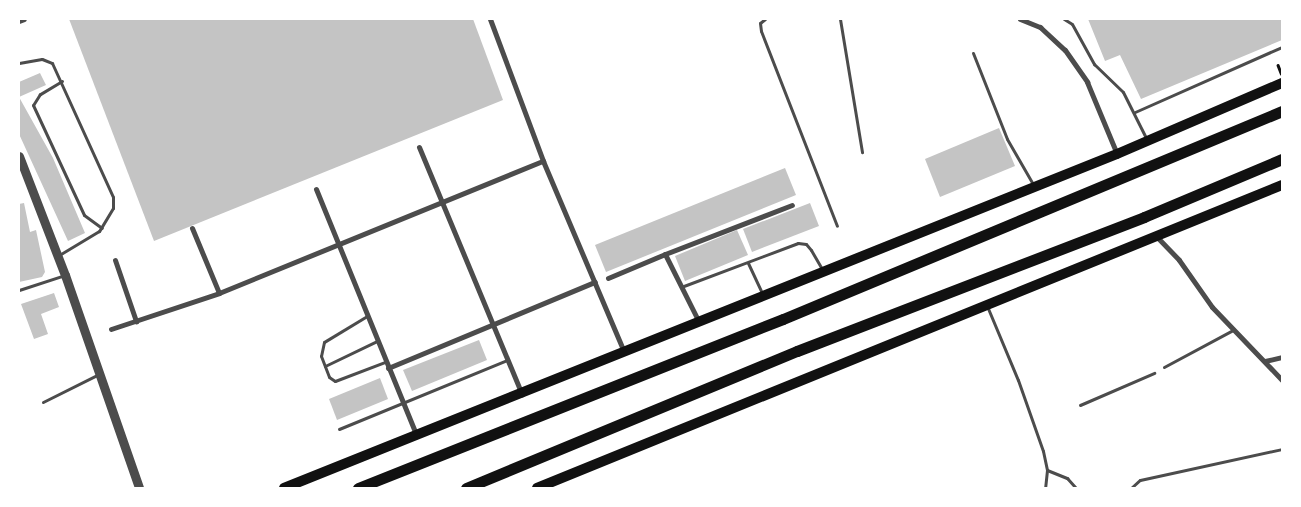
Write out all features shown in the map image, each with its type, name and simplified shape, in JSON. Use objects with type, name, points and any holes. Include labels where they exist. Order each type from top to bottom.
[{"type":"highway","points":[[358,488],[783,319],[1282,111]]},
{"type":"highway","points":[[466,488],[797,351],[1144,217],[1282,159]]},
{"type":"main road","points":[[284,488],[1117,154],[1282,84]]},
{"type":"main road","points":[[537,488],[1282,185]]},
{"type":"street","points":[[19,21],[24,19]]},
{"type":"street","points":[[490,19],[543,161],[596,282],[624,352]]},
{"type":"street","points":[[1020,19],[1040,28],[1065,50],[1087,82],[1117,154]]},
{"type":"street","points":[[419,147],[522,394]]},
{"type":"street","points":[[19,156],[65,275],[140,488]]},
{"type":"street","points":[[111,329],[219,294],[543,161]]},
{"type":"street","points":[[316,189],[416,436]]},
{"type":"street","points":[[608,278],[792,205]]},
{"type":"street","points":[[192,228],[219,294]]},
{"type":"street","points":[[1156,236],[1233,330],[1282,380]]},
{"type":"street","points":[[665,254],[699,322]]},
{"type":"street","points":[[115,260],[136,322]]},
{"type":"street","points":[[386,365],[596,282]]},
{"type":"street","points":[[1265,362],[1282,357]]},
{"type":"lane","points":[[765,19],[760,23],[760,31],[837,226]]},
{"type":"lane","points":[[840,19],[862,152]]},
{"type":"lane","points":[[1064,19],[1072,24],[1094,64],[1123,92],[1135,112],[1147,141]]},
{"type":"lane","points":[[1135,112],[1282,47]]},
{"type":"lane","points":[[973,53],[1007,139],[1034,187]]},
{"type":"lane","points":[[19,63],[42,59],[52,62],[113,198],[113,208],[102,228],[58,256]]},
{"type":"lane","points":[[62,81],[40,94],[33,104],[84,215],[102,228]]},
{"type":"lane","points":[[680,287],[798,243],[806,244],[816,254],[823,272]]},
{"type":"lane","points":[[748,263],[764,296]]},
{"type":"lane","points":[[19,290],[65,275]]},
{"type":"lane","points":[[986,306],[1018,380],[1047,470],[1045,488]]},
{"type":"lane","points":[[367,316],[324,342],[321,356],[329,377],[335,382],[386,365]]},
{"type":"lane","points":[[1164,367],[1233,330]]},
{"type":"lane","points":[[325,366],[377,341]]},
{"type":"lane","points":[[339,430],[508,360]]},
{"type":"lane","points":[[1080,405],[1154,373]]},
{"type":"lane","points":[[43,402],[99,374]]},
{"type":"lane","points":[[1131,488],[1140,480],[1282,449]]},
{"type":"lane","points":[[1047,470],[1068,478],[1076,488]]},
{"type":"path","points":[[1278,65],[1282,75]]},
{"type":"building","points":[[69,19],[473,19],[503,100],[154,241]]},
{"type":"building","points":[[1088,19],[1282,19],[1282,40],[1141,99],[1120,55],[1105,61]]},
{"type":"building","points":[[40,73],[46,85],[19,97],[19,82]]},
{"type":"building","points":[[19,97],[53,158],[85,233],[68,241],[19,134]]},
{"type":"building","points":[[999,128],[1015,166],[940,197],[925,159]]},
{"type":"building","points":[[785,168],[796,195],[606,272],[595,245]]},
{"type":"building","points":[[24,203],[30,232],[36,230],[45,272],[42,277],[19,282],[19,204]]},
{"type":"building","points":[[810,203],[819,226],[752,252],[743,229]]},
{"type":"building","points":[[737,230],[748,255],[685,281],[675,256]]},
{"type":"building","points":[[54,293],[59,307],[41,314],[48,334],[34,339],[21,304]]},
{"type":"building","points":[[479,340],[487,360],[412,391],[403,370]]},
{"type":"building","points":[[380,378],[388,399],[337,420],[329,399]]}]
